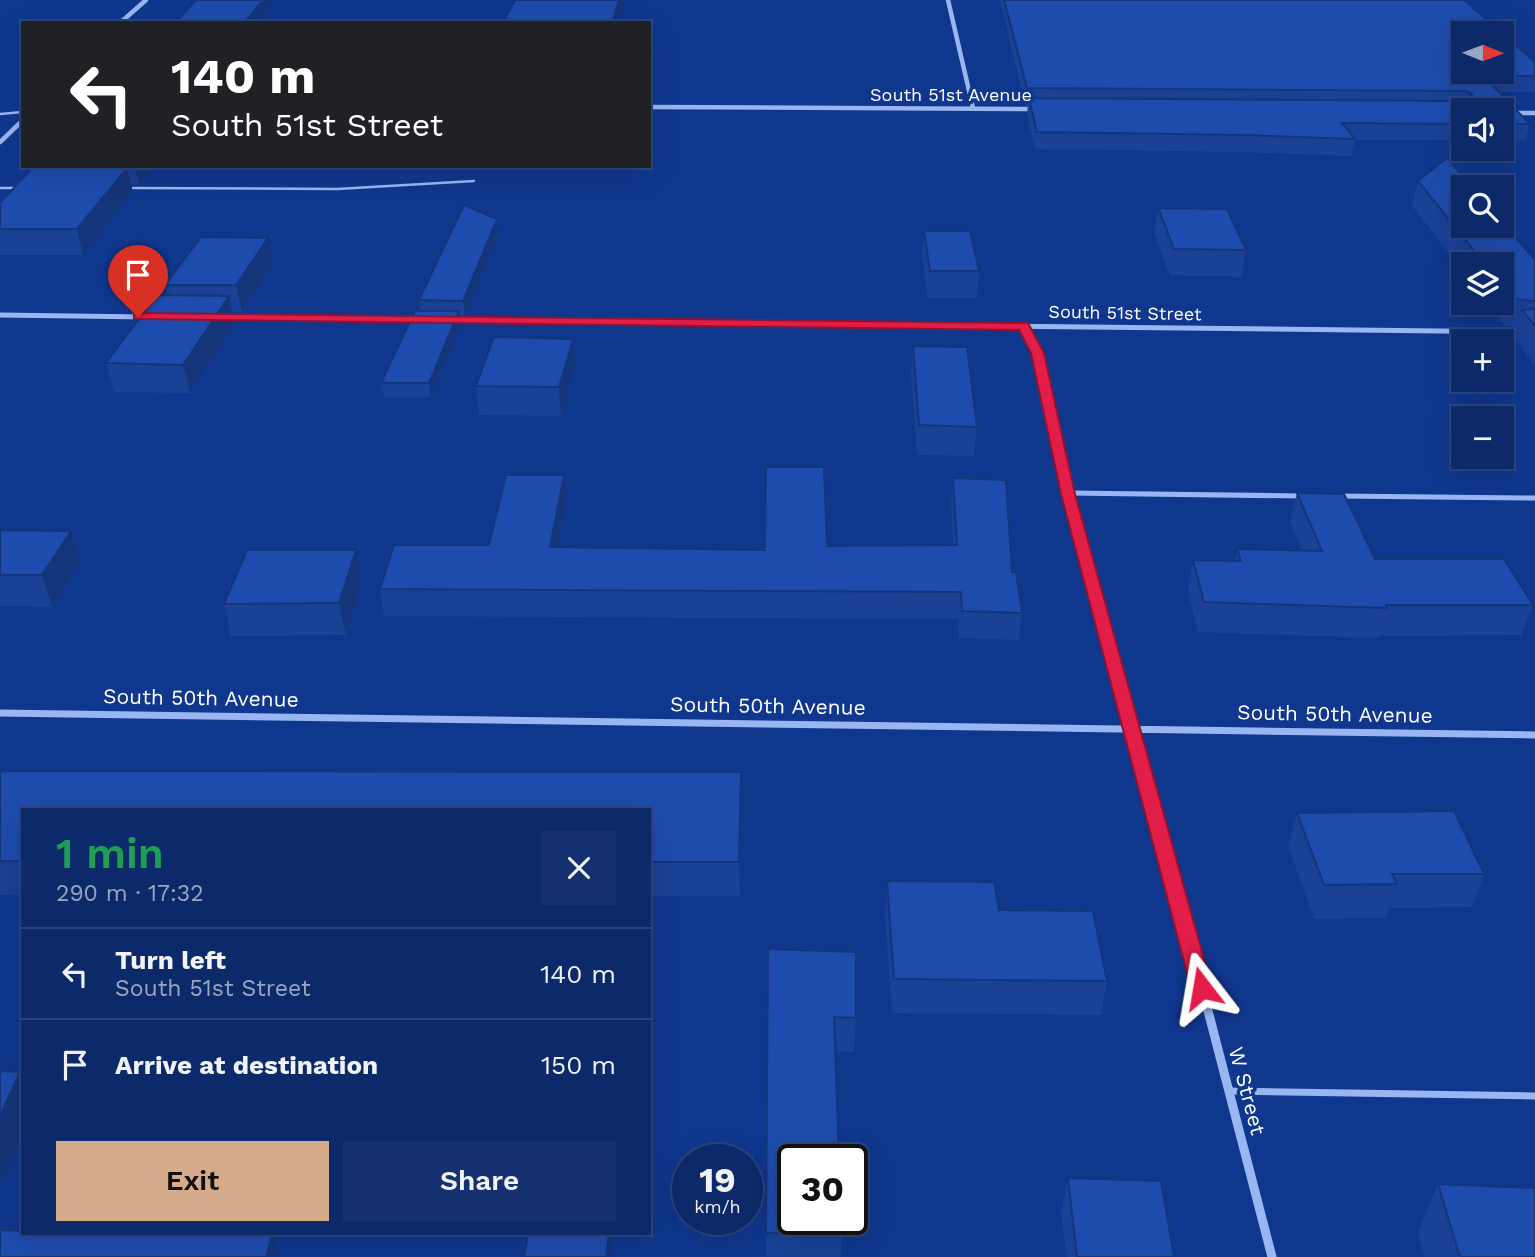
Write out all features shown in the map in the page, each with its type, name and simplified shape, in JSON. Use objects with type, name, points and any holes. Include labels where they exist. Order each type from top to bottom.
[{"type":"street","points":[[122,21],[146,0]]},
{"type":"street","points":[[948,0],[973,108]]},
{"type":"street","name":"South 51st Avenue","points":[[651,107],[1043,109]]},
{"type":"street","points":[[1514,113],[1535,113]]},
{"type":"street","points":[[0,142],[21,122]]},
{"type":"street","points":[[0,315],[152,317]]},
{"type":"street","points":[[221,318],[429,320]]},
{"type":"street","name":"South 51st Street","points":[[443,320],[1535,332]]},
{"type":"street","name":"W Street","points":[[1023,326],[1037,353],[1068,494],[1135,729],[1272,1257]]},
{"type":"street","name":"South 50th Avenue","points":[[0,713],[1535,735]]},
{"type":"lane","points":[[0,114],[21,112]]},
{"type":"lane","points":[[113,188],[337,189],[474,181]]},
{"type":"lane","points":[[0,188],[25,188]]},
{"type":"lane","points":[[1068,494],[1315,496]]},
{"type":"lane","points":[[1329,496],[1535,498]]},
{"type":"lane","points":[[1229,1091],[1535,1096]]},
{"type":"building","points":[[196,0],[263,0],[246,21],[177,21]]},
{"type":"building","points":[[515,0],[619,0],[613,21],[504,21]]},
{"type":"building","points":[[1004,0],[1464,0],[1488,21],[1451,21],[1451,84],[1492,84],[1503,98],[1470,98],[1472,95],[1467,91],[1027,88]]},
{"type":"building","points":[[1514,44],[1535,62],[1535,76],[1514,76]]},
{"type":"building","points":[[1029,98],[1451,101],[1451,124],[1342,123],[1355,139],[1037,132]]},
{"type":"building","points":[[1514,108],[1530,124],[1514,124]]},
{"type":"building","points":[[1447,158],[1462,175],[1451,175],[1451,222],[1418,181]]},
{"type":"building","points":[[32,168],[127,168],[77,229],[0,229],[0,203]]},
{"type":"building","points":[[464,205],[497,219],[463,301],[419,300]]},
{"type":"building","points":[[1158,208],[1227,209],[1246,250],[1174,249]]},
{"type":"building","points":[[924,231],[970,231],[979,271],[930,271]]},
{"type":"building","points":[[1514,235],[1535,260],[1535,301],[1514,299],[1514,252],[1475,252],[1464,238],[1514,238]]},
{"type":"building","points":[[201,237],[268,238],[236,285],[165,285]]},
{"type":"building","points":[[157,295],[229,296],[183,365],[106,363]]},
{"type":"building","points":[[1535,309],[1535,326],[1522,310]]},
{"type":"building","points":[[415,311],[459,311],[429,383],[381,383]]},
{"type":"building","points":[[494,337],[573,339],[559,387],[476,386]]},
{"type":"building","points":[[913,346],[967,347],[977,427],[919,425]]},
{"type":"building","points":[[766,467],[824,467],[827,546],[957,545],[953,478],[1006,480],[1012,572],[1016,572],[1022,613],[962,611],[961,592],[380,589],[394,545],[489,545],[506,475],[564,475],[550,547],[765,550]]},
{"type":"building","points":[[1297,493],[1344,494],[1375,559],[1504,559],[1533,605],[1386,605],[1387,608],[1204,602],[1193,560],[1241,561],[1237,549],[1322,551]]},
{"type":"building","points":[[0,530],[71,531],[42,575],[0,575]]},
{"type":"building","points":[[247,550],[356,550],[339,603],[224,604]]},
{"type":"building","points":[[0,771],[741,772],[739,862],[651,862],[651,808],[21,808],[21,861],[0,861]]},
{"type":"building","points":[[1454,811],[1484,874],[1392,874],[1397,884],[1324,885],[1297,813]]},
{"type":"building","points":[[887,881],[994,882],[999,910],[1093,911],[1107,981],[894,979]]},
{"type":"building","points":[[768,949],[856,952],[856,1018],[834,1017],[838,1144],[777,1144],[777,1233],[766,1233]]},
{"type":"building","points":[[0,1071],[20,1072],[0,1116]]},
{"type":"building","points":[[1068,1178],[1161,1181],[1174,1257],[1077,1257]]},
{"type":"building","points":[[1438,1184],[1535,1188],[1535,1257],[1460,1257]]},
{"type":"building","points":[[0,1230],[21,1231],[21,1235],[272,1236],[266,1257],[0,1257]]},
{"type":"building","points":[[528,1235],[609,1235],[606,1257],[524,1257]]},
{"type":"route","points":[[138,317],[1023,326],[1037,353],[1068,494],[1135,729],[1202,988]]}]
